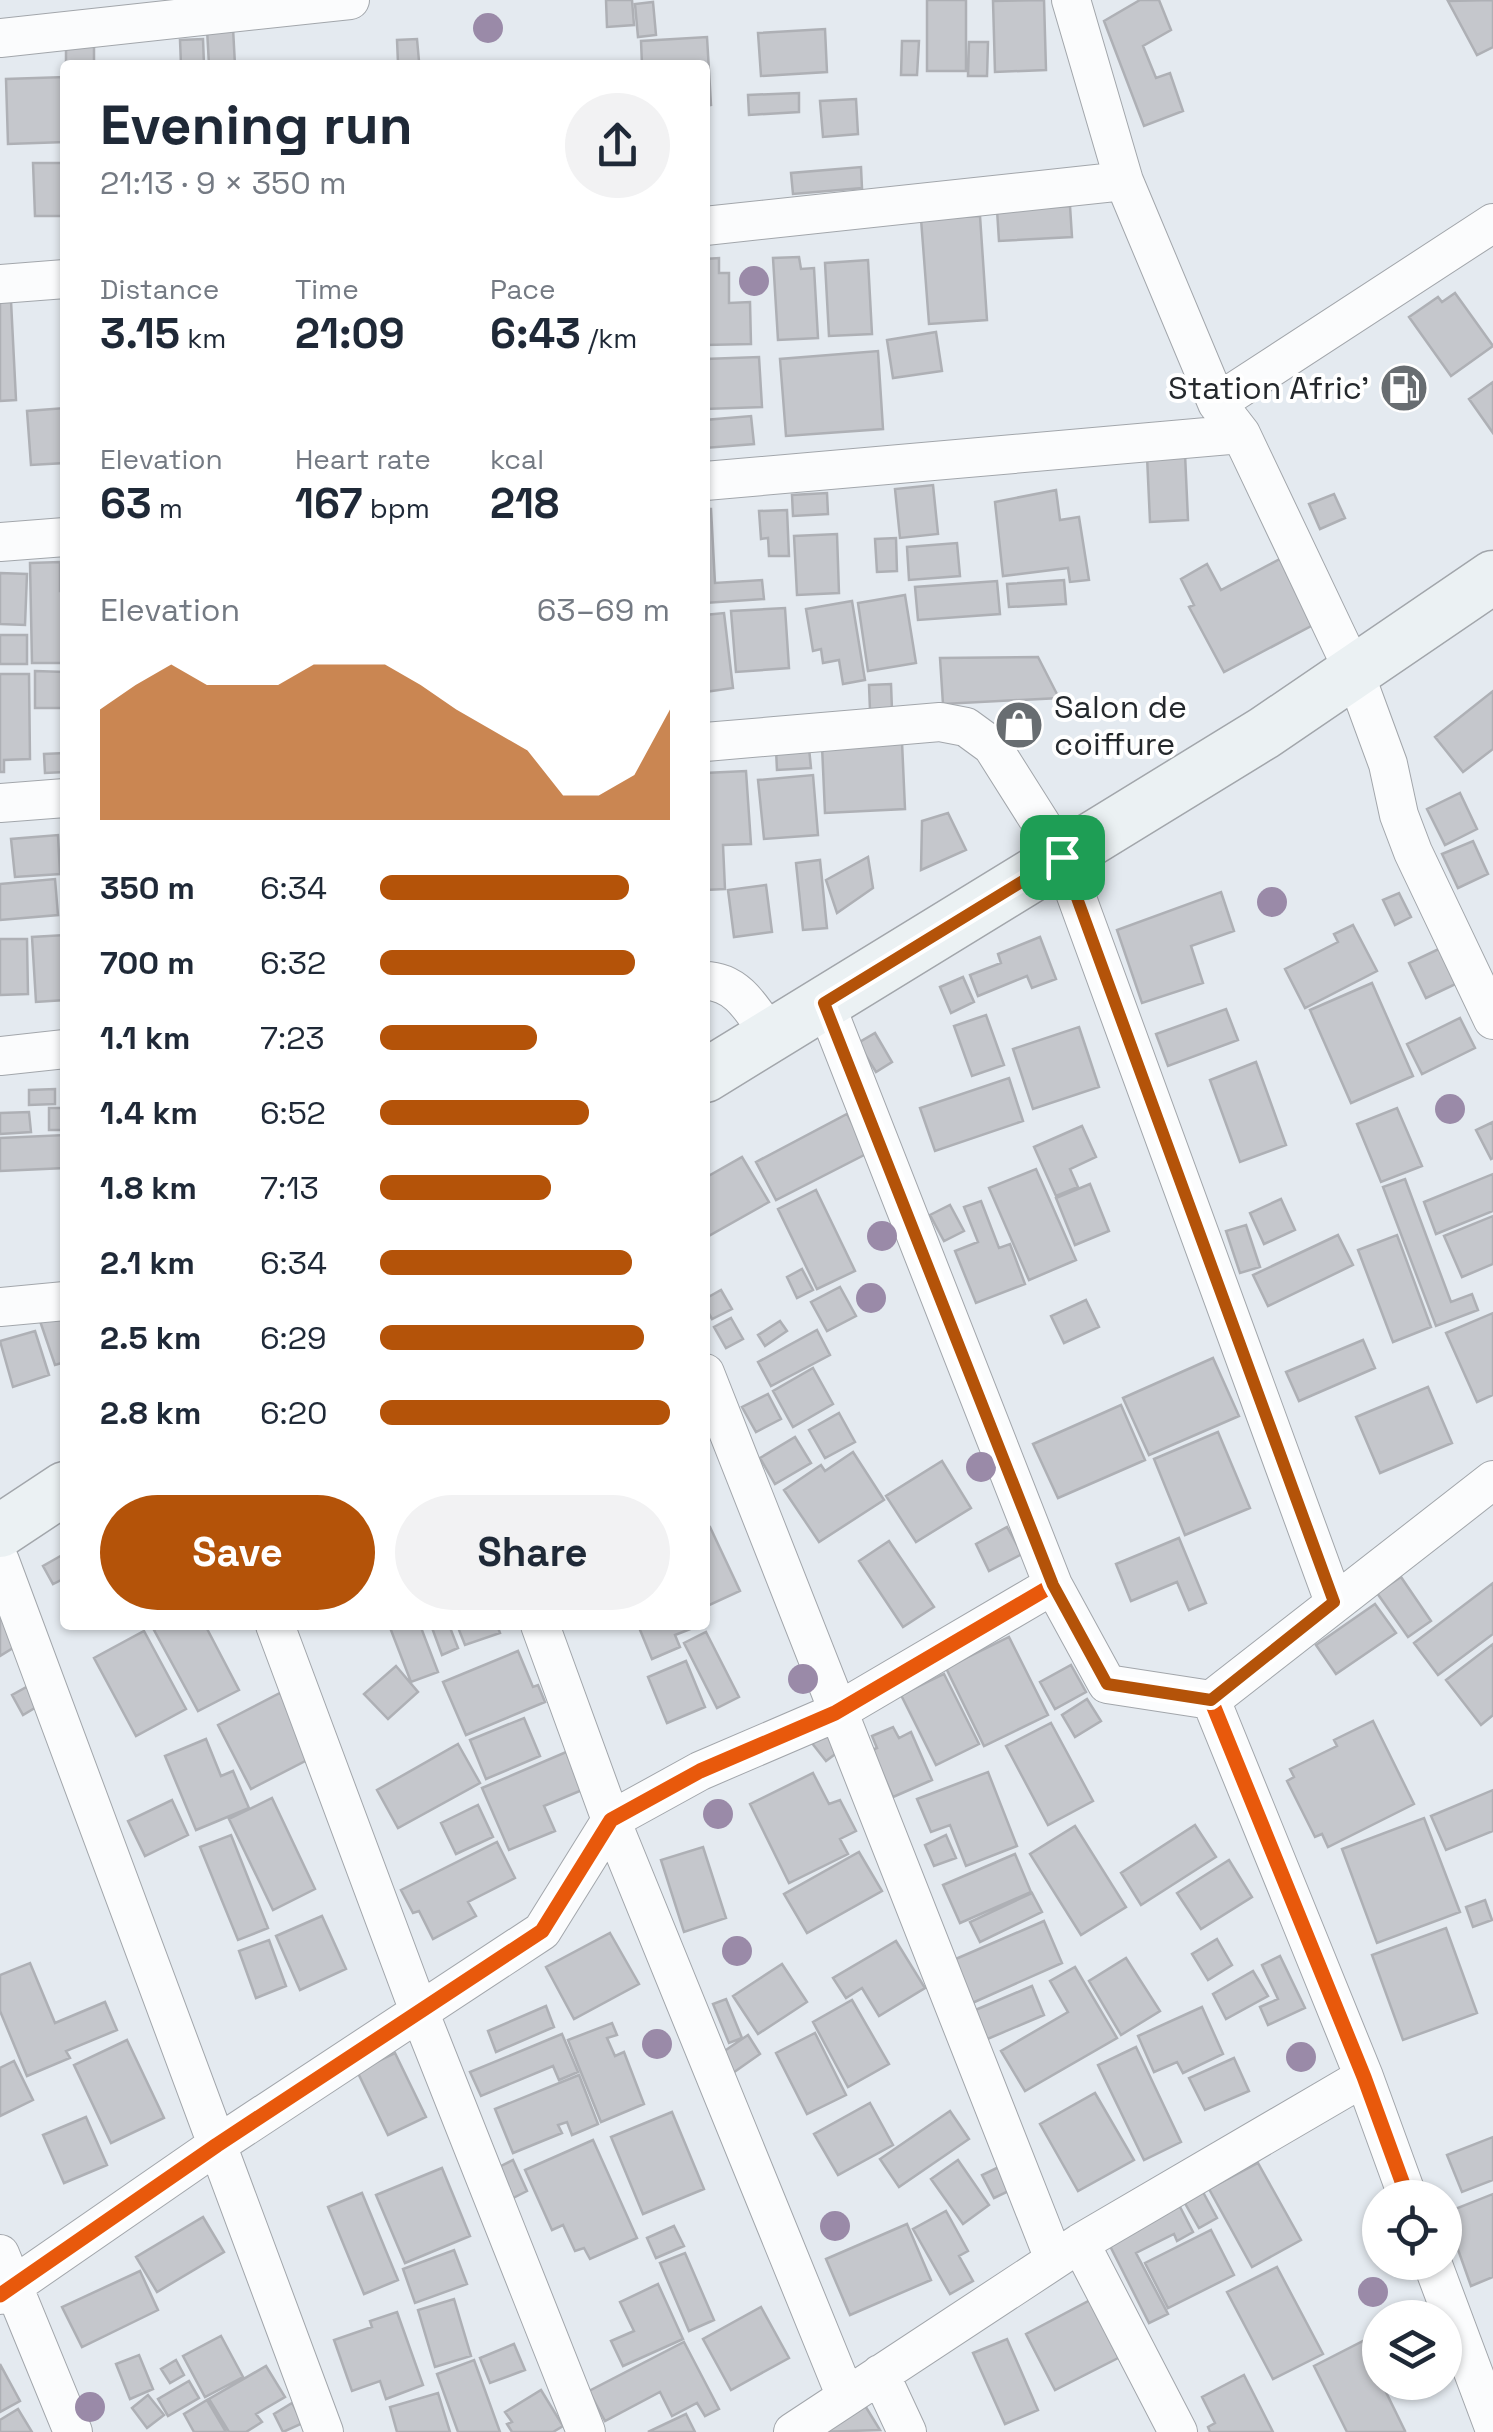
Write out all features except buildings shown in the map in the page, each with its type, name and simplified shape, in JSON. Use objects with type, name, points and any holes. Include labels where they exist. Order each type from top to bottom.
[{"type":"main road","points":[[710,1073],[1355,674],[1493,577]]},
{"type":"main road","points":[[0,1530],[60,1491]]},
{"type":"street","points":[[0,38],[350,0]]},
{"type":"street","points":[[1071,0],[1124,180],[1216,403],[1241,434],[1355,674],[1388,764],[1412,852],[1493,1020]]},
{"type":"street","points":[[710,225],[1124,180]]},
{"type":"street","points":[[1216,403],[1493,224]]},
{"type":"street","points":[[0,284],[60,279]]},
{"type":"street","points":[[710,481],[1241,434]]},
{"type":"street","points":[[0,542],[60,537]]},
{"type":"street","points":[[710,742],[940,722],[966,727],[992,746],[1062,857],[1334,1602]]},
{"type":"street","points":[[0,804],[60,798]]},
{"type":"street","points":[[710,980],[737,990],[770,1035]]},
{"type":"street","points":[[824,1003],[1053,1585],[1107,1684],[1211,1700],[1493,1480]]},
{"type":"street","points":[[0,1056],[60,1050]]},
{"type":"street","points":[[0,1307],[60,1301]]},
{"type":"street","points":[[710,1386],[835,1713],[948,1987],[1067,2251],[1178,2432]]},
{"type":"street","points":[[0,1561],[324,2432]]},
{"type":"street","points":[[73,2432],[4,2279],[217,2145],[542,1931],[611,1820],[700,1771],[835,1713],[1053,1585]]},
{"type":"street","points":[[277,1630],[419,2012],[586,2432]]},
{"type":"street","points":[[542,1630],[611,1820],[846,2396]]},
{"type":"street","points":[[1211,1700],[1364,2077],[1401,2180]]},
{"type":"street","points":[[794,2432],[1067,2251],[1364,2077]]},
{"type":"street","points":[[1439,2280],[1493,2425]]},
{"type":"street","points":[[880,2374],[908,2432]]},
{"type":"cycle path","points":[[825,1003],[1053,1585],[1107,1684],[1211,1700],[1364,2077],[1401,2180]]},
{"type":"cycle path","points":[[0,2295],[217,2145],[542,1931],[611,1820],[700,1771],[835,1713],[1053,1585]]},
{"type":"place","name":"Station Afric'","points":[[1404,388]]},
{"type":"place","name":"Salon de coiffure","points":[[1019,725]]},
{"type":"route","points":[[1062,857],[1334,1602],[1211,1700],[1107,1684],[1053,1585],[824,1003],[1062,857]]}]
